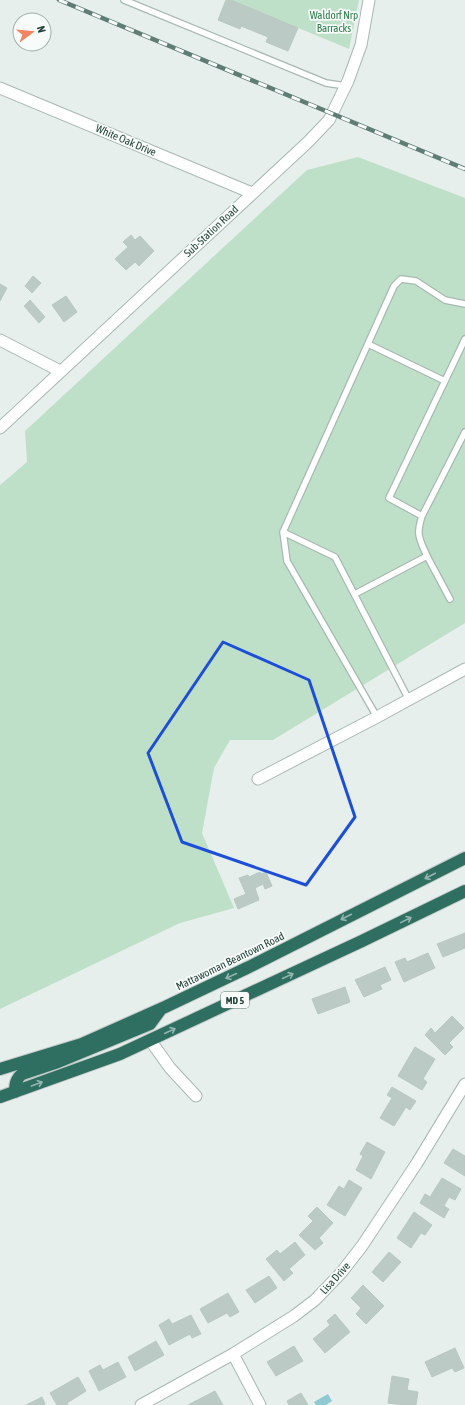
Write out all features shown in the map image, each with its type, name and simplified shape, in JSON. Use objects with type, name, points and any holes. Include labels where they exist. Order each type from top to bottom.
[{"type":"highway","name":"Mattawoman Beantown Road","points":[[0,1070],[82,1044],[162,1008],[249,967],[465,858]]},
{"type":"highway","name":"MD 5","points":[[0,1097],[120,1054],[465,891]]},
{"type":"highway","points":[[15,1092],[15,1085],[18,1078],[22,1074],[58,1062],[150,1024],[162,1008]]},
{"type":"street","name":"Sub-Station Road","points":[[0,428],[252,192],[308,142],[329,120],[346,86],[361,45],[370,0]]},
{"type":"street","name":"White Oak Drive","points":[[0,88],[252,192]]},
{"type":"street","points":[[0,340],[60,372]]},
{"type":"street","points":[[258,779],[377,718],[464,671]]},
{"type":"street","points":[[150,1040],[170,1068],[196,1096]]},
{"type":"street","name":"Lisa Drive","points":[[141,1405],[233,1354],[294,1316],[315,1300],[341,1273],[362,1246],[417,1163],[465,1084]]},
{"type":"street","points":[[233,1354],[260,1405]]},
{"type":"lane","points":[[124,0],[326,83],[346,86]]},
{"type":"lane","points":[[377,718],[287,561],[283,532],[394,286],[401,279],[416,281],[445,300],[465,304]]},
{"type":"lane","points":[[422,516],[389,498],[465,339]]},
{"type":"lane","points":[[368,344],[445,381]]},
{"type":"lane","points":[[450,599],[427,556],[418,536],[418,528],[422,516],[465,432]]},
{"type":"lane","points":[[283,532],[336,557],[409,700]]},
{"type":"lane","points":[[355,594],[427,556]]},
{"type":"highlighted area","points":[[223,642],[309,680],[355,817],[306,885],[182,842],[148,753]]},
{"type":"green space","name":"Waldorf Nrp Barracks","points":[[231,0],[359,0],[349,49]]},
{"type":"green space","points":[[358,157],[465,198],[465,623],[273,740],[230,740],[214,768],[202,833],[234,908],[180,923],[0,1009],[0,485],[27,462],[25,431],[307,170]]},
{"type":"water","points":[[328,1394],[332,1401],[326,1405],[316,1405],[314,1402]]},
{"type":"building","points":[[226,0],[231,0],[298,28],[288,51],[266,42],[268,37],[241,26],[240,29],[218,20]]},
{"type":"building","points":[[131,235],[135,240],[140,236],[154,251],[139,266],[135,262],[126,270],[115,259],[128,247],[123,242]]},
{"type":"building","points":[[33,276],[41,283],[32,293],[25,286]]},
{"type":"building","points":[[0,284],[7,288],[0,301]]},
{"type":"building","points":[[66,296],[77,312],[64,322],[52,305]]},
{"type":"building","points":[[30,300],[45,317],[39,323],[24,306]]},
{"type":"building","points":[[260,872],[261,874],[266,872],[272,886],[265,889],[263,884],[255,888],[259,900],[238,909],[234,899],[246,894],[239,878],[248,875],[249,877]]},
{"type":"building","points":[[465,933],[465,948],[443,957],[437,944]]},
{"type":"building","points":[[428,953],[435,968],[404,982],[395,962],[405,958],[407,962]]},
{"type":"building","points":[[385,967],[391,980],[380,985],[382,989],[364,997],[355,980]]},
{"type":"building","points":[[345,987],[350,1002],[318,1014],[312,999]]},
{"type":"building","points":[[452,1016],[464,1028],[449,1043],[453,1047],[445,1055],[425,1035],[431,1028],[435,1033]]},
{"type":"building","points":[[415,1047],[435,1059],[423,1079],[427,1082],[422,1090],[398,1076]]},
{"type":"building","points":[[392,1087],[416,1101],[410,1110],[406,1107],[394,1126],[380,1118],[392,1098],[387,1095]]},
{"type":"building","points":[[367,1142],[385,1152],[371,1179],[356,1170],[363,1156],[360,1154]]},
{"type":"building","points":[[453,1149],[465,1156],[465,1176],[444,1163]]},
{"type":"building","points":[[442,1178],[461,1189],[455,1200],[449,1197],[444,1206],[449,1209],[444,1218],[420,1203],[425,1194],[430,1197]]},
{"type":"building","points":[[349,1180],[362,1188],[345,1216],[327,1205],[339,1186],[344,1189]]},
{"type":"building","points":[[317,1207],[333,1223],[319,1238],[323,1243],[315,1250],[299,1235],[313,1221],[308,1216]]},
{"type":"building","points":[[414,1212],[432,1225],[425,1235],[421,1233],[411,1248],[397,1238]]},
{"type":"building","points":[[295,1242],[305,1255],[289,1269],[293,1273],[284,1281],[266,1259],[277,1250],[280,1254]]},
{"type":"building","points":[[389,1252],[401,1262],[383,1282],[372,1272]]},
{"type":"building","points":[[269,1276],[277,1288],[255,1303],[246,1290]]},
{"type":"building","points":[[363,1285],[384,1306],[366,1324],[356,1314],[361,1308],[351,1298]]},
{"type":"building","points":[[228,1293],[239,1312],[230,1317],[227,1313],[208,1323],[200,1309]]},
{"type":"building","points":[[335,1314],[350,1332],[325,1353],[313,1339],[330,1325],[327,1321]]},
{"type":"building","points":[[191,1315],[201,1334],[192,1338],[190,1334],[169,1345],[159,1325],[169,1319],[172,1324]]},
{"type":"building","points":[[156,1341],[164,1355],[135,1371],[128,1357]]},
{"type":"building","points":[[294,1346],[303,1361],[276,1376],[267,1362]]},
{"type":"building","points":[[455,1348],[464,1368],[455,1372],[452,1368],[432,1377],[425,1362]]},
{"type":"building","points":[[118,1362],[126,1377],[99,1391],[89,1371],[100,1365],[103,1370]]},
{"type":"building","points":[[392,1376],[409,1379],[407,1390],[418,1392],[416,1405],[388,1403]]},
{"type":"building","points":[[78,1377],[86,1391],[67,1403],[68,1405],[57,1405],[50,1393]]},
{"type":"building","points":[[215,1391],[223,1405],[188,1405]]},
{"type":"building","points":[[301,1393],[308,1405],[289,1405],[287,1401]]},
{"type":"building","points":[[42,1397],[45,1404],[43,1405],[26,1405]]},
{"type":"railway","points":[[59,0],[465,169]]}]
